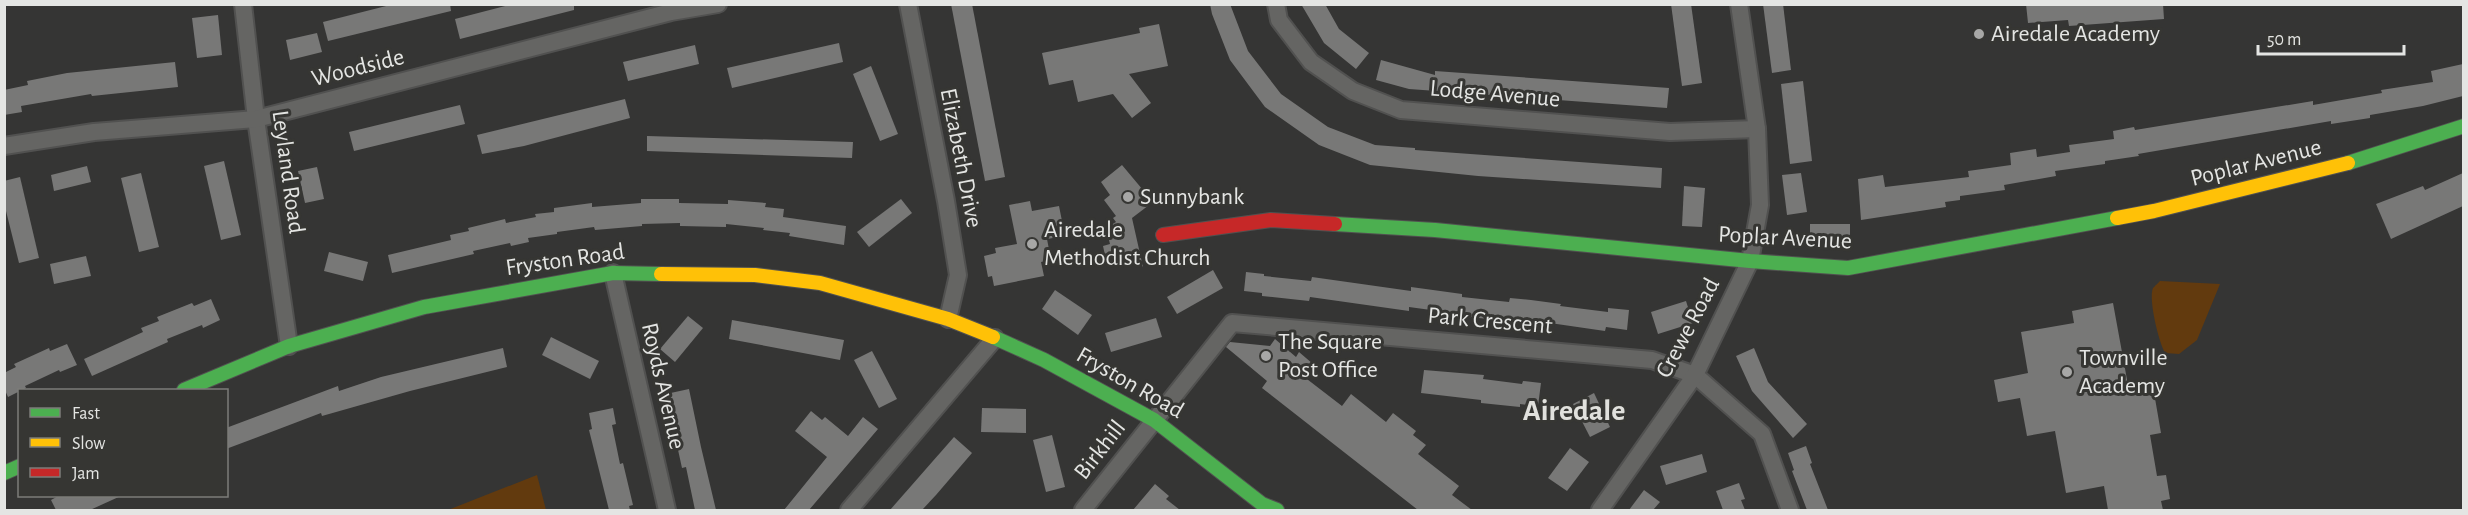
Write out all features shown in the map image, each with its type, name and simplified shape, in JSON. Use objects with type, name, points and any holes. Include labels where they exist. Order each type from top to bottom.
[{"type":"street","name":"Leyland Road","points":[[243,4],[256,119],[289,346]]},
{"type":"street","name":"Woodside","points":[[4,146],[94,132],[256,119],[659,15],[718,4]]},
{"type":"street","name":"Elizabeth Drive","points":[[908,4],[958,275],[948,320]]},
{"type":"street","name":"Lodge Avenue","points":[[1276,4],[1279,20],[1311,62],[1353,91],[1401,110],[1670,132],[1757,129]]},
{"type":"street","name":"Crewe Road","points":[[1600,510],[1695,375],[1750,261],[1760,205],[1757,129],[1739,4]]},
{"type":"street","name":"Poplar Avenue","points":[[1162,235],[1271,220],[1435,230],[1750,261],[1848,268],[2154,211],[2365,159],[2463,126]]},
{"type":"street","name":"Fryston Road","points":[[186,389],[289,346],[423,307],[613,273],[755,275],[820,283],[948,320],[1044,360],[1154,420],[1264,507],[1277,510]]},
{"type":"street","name":"Royds Avenue","points":[[613,273],[667,510]]},
{"type":"street","name":"Park Crescent","points":[[1154,420],[1232,323],[1652,360],[1695,375],[1761,434],[1790,510]]},
{"type":"street","points":[[849,510],[995,338]]},
{"type":"street","name":"Birkhill","points":[[1083,510],[1154,420]]},
{"type":"street","points":[[4,473],[18,467]]},
{"type":"shaded area","points":[[2160,281],[2220,284],[2197,340],[2179,354],[2165,353],[2157,331],[2152,294],[2153,288]]},
{"type":"shaded area","points":[[537,475],[546,510],[448,510]]},
{"type":"building","points":[[394,4],[450,4],[451,11],[328,41],[323,22]]},
{"type":"building","points":[[513,4],[574,4],[574,10],[460,39],[455,19]]},
{"type":"building","points":[[951,4],[972,4],[1005,177],[985,181]]},
{"type":"building","points":[[1210,4],[1230,4],[1248,51],[1281,94],[1328,127],[1375,145],[1415,148],[1415,150],[1662,168],[1661,188],[1478,176],[1370,165],[1319,145],[1265,107],[1230,60]]},
{"type":"building","points":[[1301,4],[1325,4],[1339,29],[1369,53],[1356,69],[1324,43]]},
{"type":"building","points":[[1671,4],[1691,4],[1702,83],[1682,86]]},
{"type":"building","points":[[1763,4],[1783,4],[1791,70],[1772,73]]},
{"type":"building","points":[[2026,4],[2163,4],[2164,19],[2069,26],[2068,20],[2028,23]]},
{"type":"building","points":[[218,15],[222,55],[197,58],[192,18]]},
{"type":"building","points":[[1159,24],[1168,66],[1129,74],[1151,103],[1132,118],[1113,94],[1078,102],[1073,80],[1049,85],[1042,53],[1140,33],[1139,28]]},
{"type":"building","points":[[317,33],[322,52],[290,60],[286,40]]},
{"type":"building","points":[[839,43],[843,62],[732,88],[727,68]]},
{"type":"building","points":[[695,45],[699,64],[628,81],[623,62]]},
{"type":"building","points":[[1381,60],[1435,75],[1435,71],[1669,88],[1667,108],[1409,89],[1376,80]]},
{"type":"building","points":[[175,62],[178,87],[92,96],[91,94],[21,106],[22,112],[4,115],[4,90],[28,85],[27,81],[67,73]]},
{"type":"building","points":[[2463,64],[2463,96],[2370,115],[2370,118],[2331,124],[2331,121],[2138,154],[2139,156],[2105,161],[2105,164],[2055,171],[2056,176],[2004,185],[2005,190],[1960,196],[1960,200],[1945,202],[1946,207],[1861,220],[1858,179],[1883,175],[1885,187],[1969,177],[1968,171],[2011,165],[2010,153],[2036,149],[2037,157],[2070,152],[2069,145],[2114,139],[2113,131],[2134,127],[2135,130],[2313,101],[2313,105],[2382,93],[2381,90],[2433,82],[2431,71]]},
{"type":"building","points":[[871,66],[898,134],[880,141],[853,74]]},
{"type":"building","points":[[1803,81],[1812,161],[1790,164],[1781,84]]},
{"type":"building","points":[[625,99],[630,118],[524,146],[482,154],[477,135]]},
{"type":"building","points":[[460,105],[465,124],[354,151],[349,132]]},
{"type":"building","points":[[647,136],[853,142],[852,158],[647,151]]},
{"type":"building","points":[[224,161],[241,235],[221,240],[204,166]]},
{"type":"building","points":[[1122,165],[1153,202],[1132,218],[1143,267],[1136,258],[1107,264],[1103,246],[1110,244],[1108,236],[1118,234],[1111,225],[1116,222],[1113,218],[1116,216],[1104,200],[1110,195],[1101,182]]},
{"type":"building","points":[[87,166],[91,182],[54,191],[51,175]]},
{"type":"building","points":[[317,167],[324,199],[305,203],[298,171]]},
{"type":"building","points":[[141,173],[159,247],[139,252],[121,178]]},
{"type":"building","points":[[1801,173],[1807,212],[1787,215],[1782,175]]},
{"type":"building","points":[[2463,173],[2463,206],[2391,239],[2376,204],[2423,186],[2425,190]]},
{"type":"building","points":[[20,177],[39,258],[19,263],[4,203],[4,181]]},
{"type":"building","points":[[1684,186],[1705,188],[1702,227],[1682,226]]},
{"type":"building","points":[[641,199],[679,199],[679,203],[728,204],[728,200],[766,203],[765,207],[784,209],[783,217],[846,226],[844,245],[789,236],[790,233],[763,230],[764,228],[726,224],[726,227],[680,226],[680,223],[642,224],[642,226],[595,230],[594,227],[557,232],[557,234],[528,238],[529,242],[511,246],[510,243],[473,251],[474,254],[392,273],[388,255],[451,240],[450,235],[469,231],[468,228],[505,219],[506,223],[536,217],[535,214],[554,212],[554,208],[592,203],[592,207],[641,203]]},
{"type":"building","points":[[901,199],[912,213],[869,247],[857,232]]},
{"type":"building","name":"Airedale Methodist Church","points":[[1030,201],[1032,211],[1059,206],[1065,236],[1047,239],[1051,260],[1041,262],[1044,276],[994,286],[992,276],[988,277],[984,256],[996,253],[995,248],[1017,244],[1009,205]]},
{"type":"building","points":[[1810,224],[1850,224],[1850,244],[1810,244]]},
{"type":"building","points":[[329,252],[368,262],[363,281],[324,271]]},
{"type":"building","points":[[86,256],[91,276],[54,284],[50,264]]},
{"type":"building","points":[[1213,270],[1223,288],[1177,314],[1167,297]]},
{"type":"building","points":[[1246,272],[1311,281],[1312,277],[1411,291],[1411,287],[1462,294],[1462,297],[1509,302],[1510,298],[1531,300],[1608,312],[1608,308],[1629,310],[1627,330],[1606,327],[1605,331],[1508,317],[1507,321],[1409,307],[1409,311],[1310,297],[1309,301],[1262,296],[1262,293],[1244,291]]},
{"type":"building","points":[[1055,290],[1092,315],[1078,335],[1042,309]]},
{"type":"building","points":[[211,299],[220,320],[167,339],[168,342],[92,376],[84,359],[143,332],[141,328],[159,321],[157,317],[192,303],[194,306]]},
{"type":"building","points":[[1686,301],[1693,323],[1658,334],[1651,312]]},
{"type":"building","points":[[2113,303],[2128,385],[2152,381],[2161,433],[2150,435],[2157,476],[2166,475],[2170,499],[2161,501],[2163,510],[2108,510],[2104,486],[2066,493],[2055,431],[2027,436],[2020,398],[1998,402],[1994,380],[2028,373],[2021,332],[2074,323],[2072,311]]},
{"type":"building","points":[[688,316],[703,328],[675,362],[660,349]]},
{"type":"building","points":[[1156,318],[1162,337],[1111,352],[1105,333]]},
{"type":"building","points":[[732,320],[844,340],[840,360],[729,339]]},
{"type":"building","points":[[551,337],[599,361],[590,379],[542,355]]},
{"type":"building","points":[[1275,339],[1296,357],[1299,352],[1313,364],[1303,376],[1342,406],[1351,394],[1386,422],[1393,413],[1416,431],[1413,435],[1426,445],[1418,454],[1459,486],[1452,495],[1472,510],[1418,510],[1262,388],[1267,381],[1226,347],[1230,342],[1270,346]]},
{"type":"building","points":[[67,344],[77,365],[60,372],[59,370],[25,386],[24,389],[18,389],[18,392],[8,397],[4,388],[4,373],[16,367],[14,364],[49,348],[50,351]]},
{"type":"building","points":[[503,348],[507,367],[322,416],[321,413],[228,448],[228,427],[338,386],[339,391],[381,377]]},
{"type":"building","points":[[1754,348],[1768,382],[1807,424],[1793,438],[1752,391],[1736,356]]},
{"type":"building","points":[[872,351],[897,399],[879,408],[854,360]]},
{"type":"building","points":[[1424,370],[1484,375],[1483,379],[1522,384],[1523,381],[1541,383],[1538,406],[1520,404],[1520,407],[1481,403],[1481,400],[1421,393]]},
{"type":"building","points":[[689,389],[716,510],[695,510],[686,467],[682,468],[666,394]]},
{"type":"building","points":[[1594,393],[1610,427],[1590,437],[1573,404]]},
{"type":"building","points":[[613,408],[616,424],[612,425],[620,464],[623,463],[633,505],[629,506],[630,510],[609,510],[589,430],[592,429],[589,413]]},
{"type":"building","points":[[982,408],[1026,409],[1026,433],[981,432]]},
{"type":"building","points":[[811,411],[822,420],[825,417],[848,436],[863,417],[878,429],[809,510],[784,510],[827,457],[795,431]]},
{"type":"building","points":[[1052,435],[1065,487],[1046,492],[1033,440]]},
{"type":"building","points":[[954,437],[972,453],[936,495],[922,510],[890,510]]},
{"type":"building","points":[[1806,446],[1812,463],[1810,464],[1828,510],[1807,510],[1792,471],[1794,470],[1788,453]]},
{"type":"building","points":[[1570,448],[1589,462],[1567,491],[1548,478]]},
{"type":"building","points":[[1702,454],[1707,472],[1666,485],[1660,466]]},
{"type":"building","points":[[1739,483],[1745,499],[1741,500],[1745,510],[1723,510],[1716,491]]},
{"type":"building","points":[[1155,484],[1169,496],[1166,499],[1180,510],[1133,510]]},
{"type":"building","points":[[1644,490],[1660,502],[1653,510],[1629,510]]},
{"type":"building","points":[[56,497],[119,497],[90,510],[56,510],[51,500]]},
{"type":"traffic: fast","points":[[2348,163],[2464,126]]},
{"type":"traffic: fast","points":[[1335,224],[1435,230],[1750,261],[1848,268],[2117,218]]},
{"type":"traffic: fast","points":[[186,389],[289,346],[424,307],[613,273],[661,274]]},
{"type":"traffic: fast","points":[[993,337],[1044,360],[1154,420],[1262,504],[1277,510]]},
{"type":"traffic: fast","points":[[4,473],[18,467]]},
{"type":"traffic: slow","points":[[2117,218],[2348,163]]},
{"type":"traffic: slow","points":[[661,274],[755,275],[820,283],[948,319],[993,337]]},
{"type":"traffic: jam","points":[[1163,235],[1271,220],[1335,224]]},
{"type":"place","name":"Airedale Academy","points":[[1979,34]]},
{"type":"place","name":"Sunnybank","points":[[1128,197]]},
{"type":"place","name":"Airedale Methodist Church","points":[[1032,244]]},
{"type":"place","name":"The Square Post Office","points":[[1266,356]]},
{"type":"place","name":"Townville Academy","points":[[2067,372]]},
{"type":"district","name":"Airedale","points":[[1574,411]]}]
